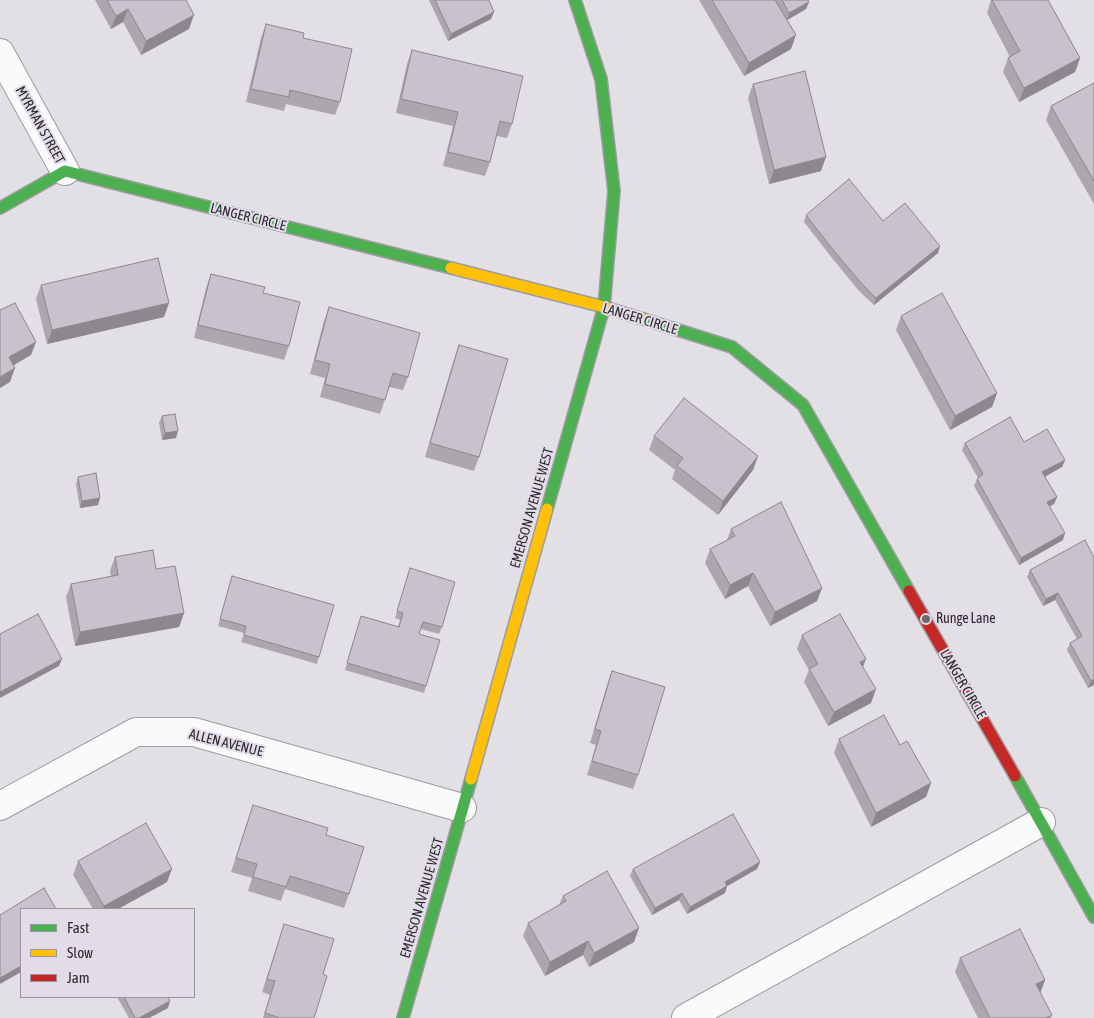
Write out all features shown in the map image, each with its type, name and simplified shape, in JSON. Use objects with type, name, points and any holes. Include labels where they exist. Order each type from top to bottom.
[{"type":"street","name":"EMERSON AVENUE WEST","points":[[403,1018],[604,307],[614,191],[601,79],[575,0]]},
{"type":"street","name":"MYRMAN STREET","points":[[0,53],[65,171]]},
{"type":"street","name":"LANGER CIRCLE","points":[[65,171],[604,307],[732,347],[804,405],[1042,822],[1094,917]]},
{"type":"street","points":[[0,208],[65,171]]},
{"type":"street","name":"ALLEN AVENUE","points":[[0,806],[136,732],[194,732],[462,808]]},
{"type":"street","points":[[686,1018],[1042,822]]},
{"type":"building","points":[[107,0],[186,0],[194,15],[146,41],[128,9],[116,16]]},
{"type":"building","points":[[435,0],[489,0],[494,12],[451,34]]},
{"type":"building","points":[[712,0],[775,0],[796,35],[749,63]]},
{"type":"building","points":[[782,0],[808,0],[809,2],[789,13]]},
{"type":"building","points":[[992,0],[1048,0],[1080,58],[1024,88],[1008,58],[1020,51]]},
{"type":"building","points":[[266,24],[304,33],[303,38],[352,49],[340,102],[290,90],[289,97],[251,89]]},
{"type":"building","points":[[412,50],[523,76],[512,124],[500,121],[490,162],[448,152],[458,112],[401,99]]},
{"type":"building","points":[[805,71],[826,157],[774,170],[753,84]]},
{"type":"building","points":[[1094,83],[1094,181],[1051,106]]},
{"type":"building","points":[[849,179],[883,221],[905,203],[940,246],[876,298],[834,251],[806,215]]},
{"type":"building","points":[[158,258],[169,303],[52,330],[41,285]]},
{"type":"building","points":[[211,274],[265,287],[263,293],[300,302],[289,346],[198,325]]},
{"type":"building","points":[[942,293],[997,393],[955,416],[901,316]]},
{"type":"building","points":[[15,303],[36,342],[9,357],[15,368],[0,377],[0,310]]},
{"type":"building","points":[[329,307],[420,333],[408,377],[393,373],[385,400],[325,384],[330,364],[315,360]]},
{"type":"building","points":[[459,345],[508,359],[479,457],[430,443]]},
{"type":"building","points":[[684,398],[758,456],[723,501],[677,466],[683,458],[654,436]]},
{"type":"building","points":[[175,414],[178,431],[165,433],[162,416]]},
{"type":"building","points":[[1010,417],[1024,442],[1047,429],[1065,460],[1042,472],[1057,497],[1047,502],[1065,533],[1021,558],[977,479],[983,474],[965,443]]},
{"type":"building","points":[[96,473],[100,498],[82,501],[78,477]]},
{"type":"building","points":[[781,502],[822,588],[775,612],[753,573],[730,585],[710,549],[735,536],[731,529]]},
{"type":"building","points":[[1085,540],[1094,557],[1094,679],[1091,681],[1070,643],[1082,636],[1058,593],[1046,599],[1030,570]]},
{"type":"building","points":[[153,550],[156,569],[175,566],[184,613],[80,632],[71,584],[118,575],[115,557]]},
{"type":"building","points":[[410,568],[455,582],[442,627],[423,622],[419,634],[440,640],[426,686],[347,663],[361,616],[399,627],[403,613],[397,611]]},
{"type":"building","points":[[232,576],[334,605],[319,657],[244,635],[246,626],[220,619]]},
{"type":"building","points":[[38,614],[62,659],[0,692],[0,634]]},
{"type":"building","points":[[840,614],[866,659],[860,662],[876,689],[834,712],[809,669],[818,664],[802,635]]},
{"type":"building","points":[[612,671],[665,687],[638,775],[592,761],[601,731],[595,729]]},
{"type":"building","points":[[884,715],[900,745],[907,741],[931,783],[876,813],[839,739]]},
{"type":"building","points":[[253,805],[328,828],[326,835],[364,847],[349,894],[290,876],[286,887],[253,877],[257,864],[236,858]]},
{"type":"building","points":[[733,814],[760,862],[725,882],[727,886],[690,907],[682,893],[655,908],[633,869]]},
{"type":"building","points":[[146,823],[172,869],[104,906],[78,861]]},
{"type":"building","points":[[607,871],[639,928],[594,953],[588,941],[550,962],[528,923],[566,901],[563,896]]},
{"type":"building","points":[[44,888],[55,908],[20,908],[20,967],[0,978],[0,915]]},
{"type":"building","points":[[284,924],[334,939],[323,974],[327,976],[314,1018],[280,1018],[265,1013],[275,981],[267,979]]},
{"type":"building","points":[[1020,929],[1045,980],[1036,984],[1052,1015],[1046,1018],[990,1018],[960,958]]},
{"type":"building","points":[[125,998],[168,998],[170,1001],[139,1018],[135,1018]]},
{"type":"traffic: fast","points":[[547,509],[604,307],[614,191],[601,79],[575,0]]},
{"type":"traffic: fast","points":[[0,208],[65,171],[451,268]]},
{"type":"traffic: fast","points":[[643,319],[732,347],[803,405],[909,591]]},
{"type":"traffic: fast","points":[[1015,776],[1094,917]]},
{"type":"traffic: fast","points":[[403,1018],[471,779]]},
{"type":"traffic: slow","points":[[451,268],[604,307],[643,319]]},
{"type":"traffic: slow","points":[[471,779],[547,509]]},
{"type":"traffic: jam","points":[[909,591],[1015,776]]},
{"type":"place","name":"Runge Lane","points":[[926,619]]}]
